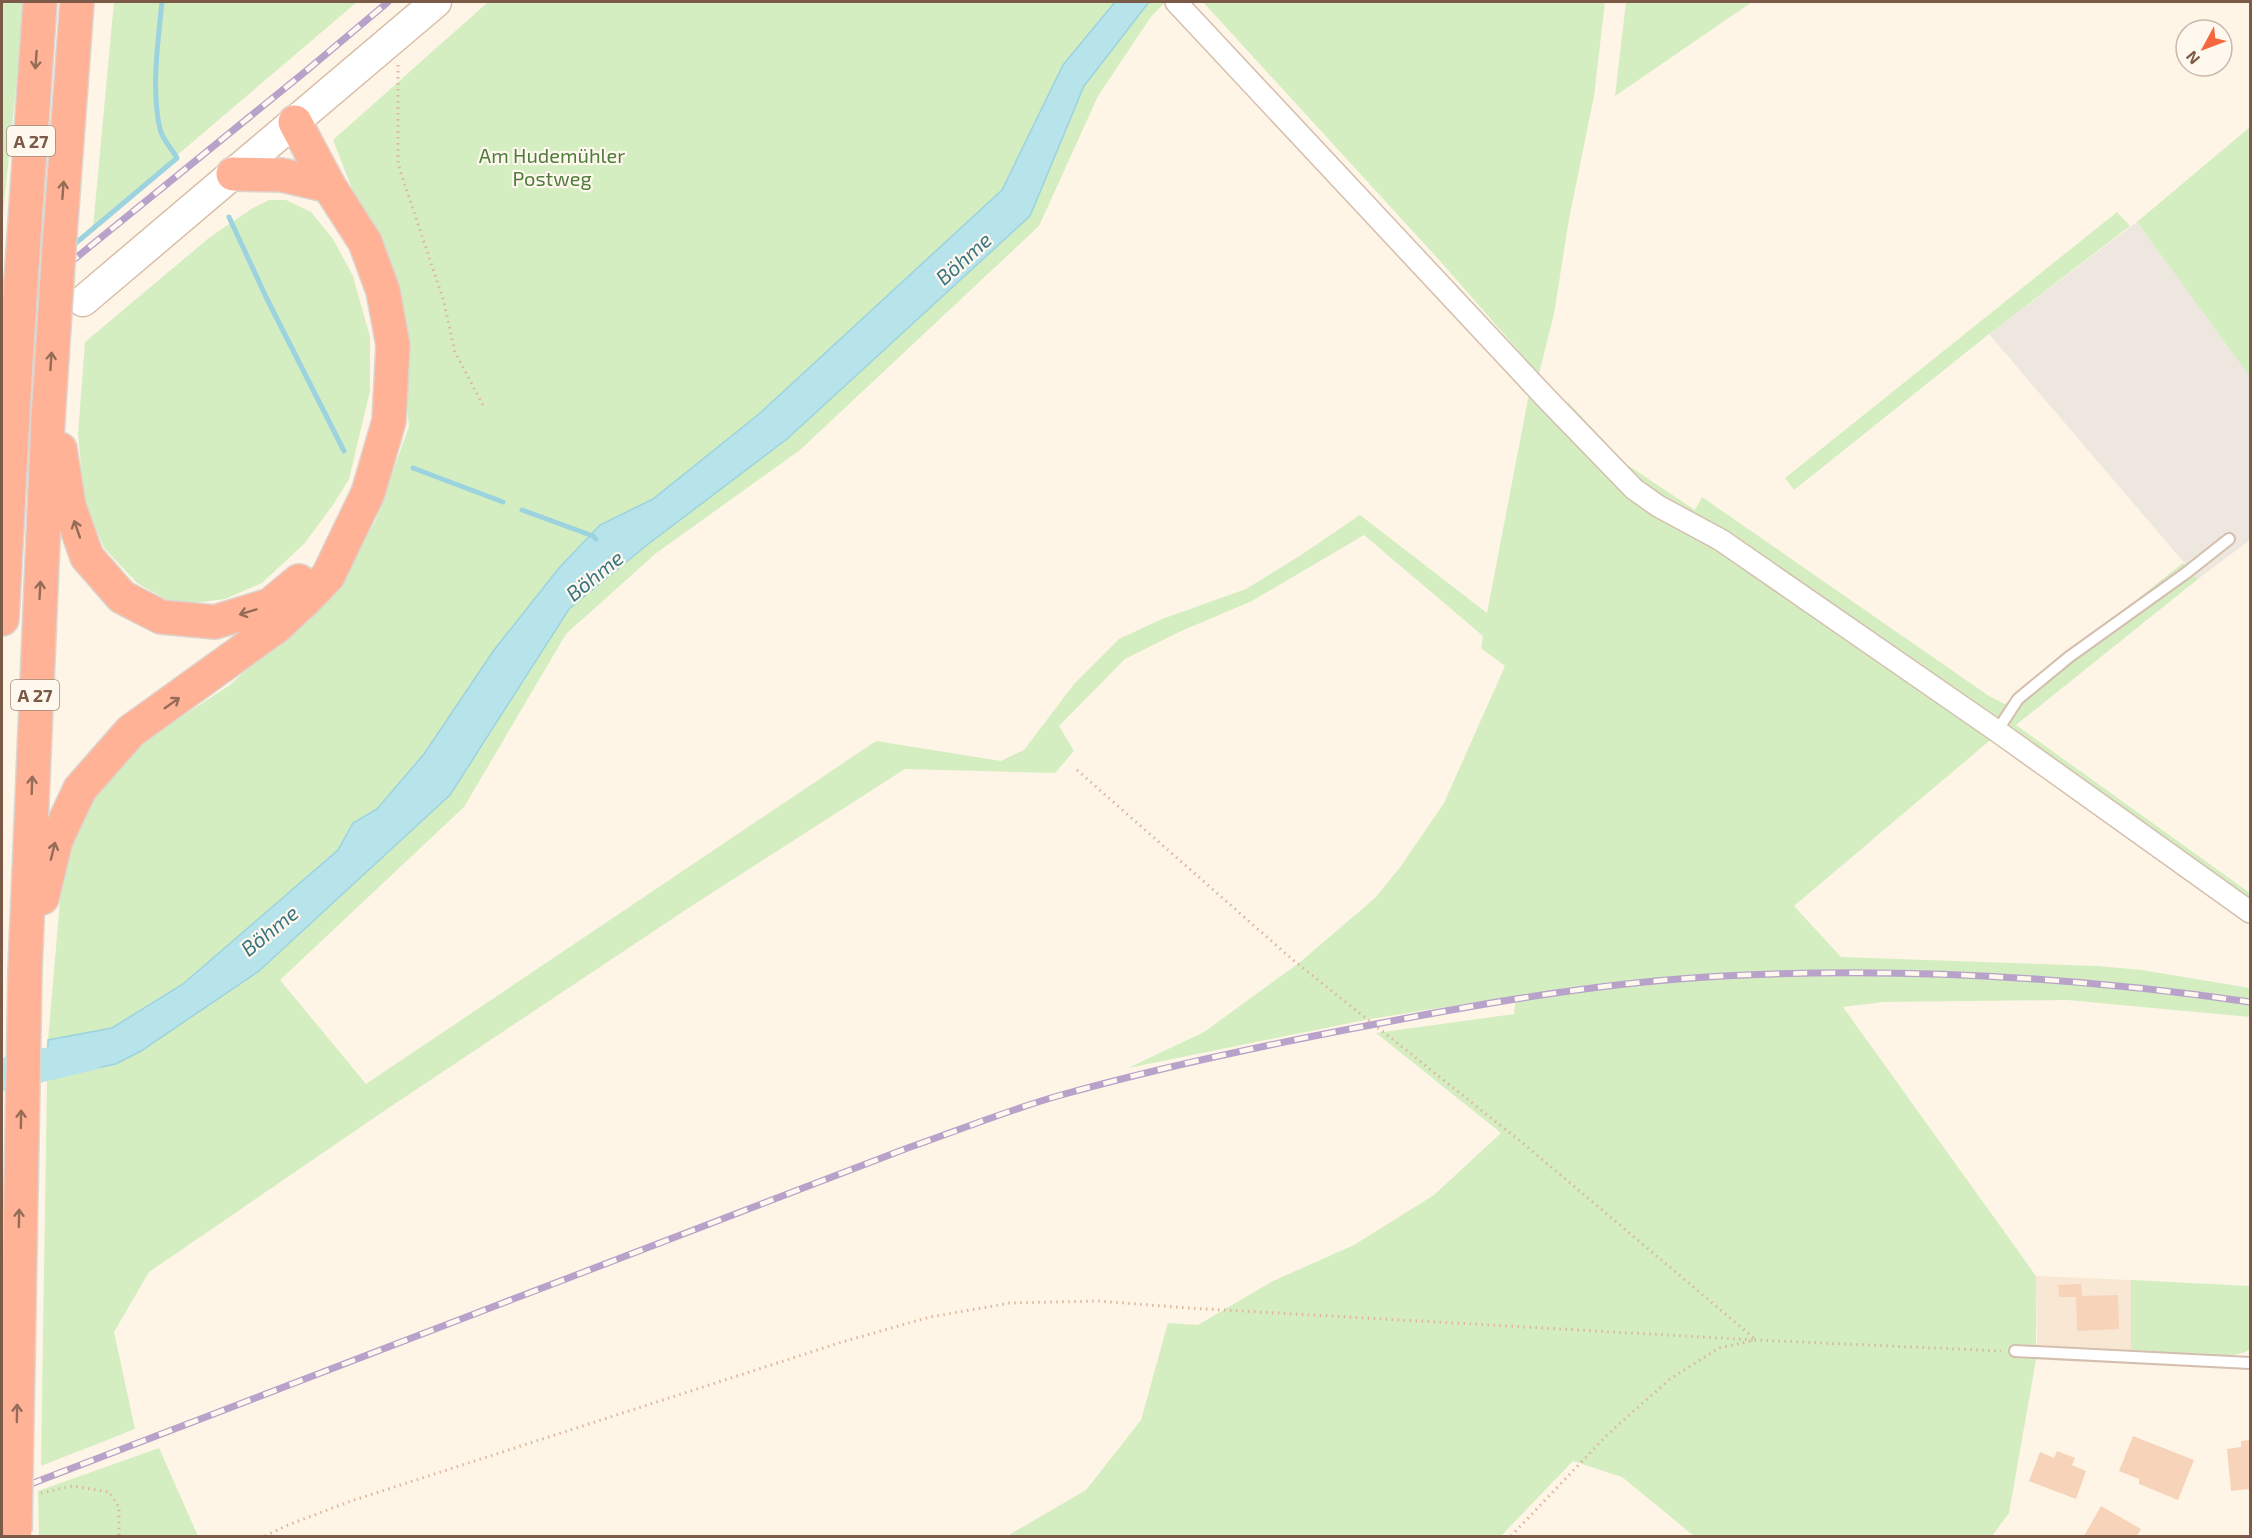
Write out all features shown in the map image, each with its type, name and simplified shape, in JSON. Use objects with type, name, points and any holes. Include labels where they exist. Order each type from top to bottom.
[{"type":"highway","name":"A 27","points":[[2,619],[21,280],[40,2]]},
{"type":"highway","name":"A 27","points":[[15,1534],[25,969],[48,420],[77,2]]},
{"type":"highway","points":[[25,969],[56,840],[80,789],[131,731],[277,626],[299,606],[328,576],[368,493],[389,421],[393,345],[383,291],[365,242],[329,186],[286,129]]},
{"type":"highway","points":[[233,174],[282,175],[329,186]]},
{"type":"highway","points":[[2,457],[14,394]]},
{"type":"highway","points":[[48,420],[62,453],[69,506],[87,557],[122,597],[161,617],[215,622],[270,605],[344,540]]},
{"type":"main road","points":[[82,301],[436,2]]},
{"type":"street","points":[[1176,2],[1537,389],[1634,489],[1658,506],[1721,540],[1997,731],[2250,912]]},
{"type":"lane","points":[[1997,731],[2019,699],[2069,657],[2186,573],[2229,539]]},
{"type":"lane","points":[[2016,1352],[2250,1363]]},
{"type":"path","points":[[386,44],[398,59],[398,164],[444,302],[455,352],[484,407]]},
{"type":"path","points":[[1077,770],[1293,960],[1525,1145],[1756,1340]]},
{"type":"path","points":[[265,1536],[351,1501],[843,1342],[930,1317],[1011,1303],[1099,1301],[1756,1340],[2016,1352]]},
{"type":"path","points":[[1511,1536],[1609,1433],[1670,1378],[1719,1348],[1756,1340]]},
{"type":"path","points":[[41,1493],[73,1486],[109,1492],[119,1507],[119,1536]]},
{"type":"shaded area","points":[[2137,222],[2250,377],[2250,540],[2198,579],[1989,334]]},
{"type":"shaded area","points":[[2036,1276],[2131,1280],[2131,1351],[2037,1347]]},
{"type":"green space","points":[[2,2],[25,2],[2,223]]},
{"type":"green space","points":[[114,2],[357,2],[93,227]]},
{"type":"green space","name":"Am Hudemühler Postweg","points":[[488,2],[1115,2],[1063,65],[1002,190],[759,414],[653,499],[600,525],[559,568],[494,650],[424,754],[377,809],[353,823],[338,850],[183,984],[112,1028],[48,1040],[63,866],[82,815],[121,756],[230,685],[303,616],[344,572],[375,522],[409,426],[396,302],[333,140]]},
{"type":"green space","points":[[1149,2],[1165,2],[1150,18],[1098,96],[1039,226],[800,450],[655,554],[566,634],[464,807],[280,980],[366,1084],[876,741],[1001,761],[1024,750],[1074,684],[1119,639],[1162,619],[1246,589],[1360,515],[1487,613],[1529,394],[1558,423],[1568,402],[1626,464],[1695,510],[1702,497],[1989,696],[2005,704],[2183,563],[2198,579],[2016,725],[2250,893],[2250,924],[1995,736],[1794,906],[1841,957],[2097,966],[2142,970],[2250,988],[2250,1017],[2067,1000],[1883,1002],[1843,1007],[2036,1276],[2036,1360],[2009,1513],[1992,1536],[1694,1536],[1622,1477],[1573,1461],[1501,1536],[1007,1536],[1086,1490],[1141,1420],[1168,1323],[1198,1325],[1273,1281],[1354,1245],[1434,1195],[1501,1133],[1376,1033],[1514,1014],[1516,996],[1370,1019],[1128,1068],[1204,1032],[1299,963],[1375,898],[1401,866],[1444,803],[1505,666],[1481,648],[1483,636],[1364,535],[1252,601],[1179,632],[1125,659],[1059,726],[1074,751],[1055,773],[905,769],[696,903],[387,1109],[149,1272],[114,1332],[135,1429],[41,1466],[47,1078],[116,1064],[450,795],[569,609],[647,545],[787,439],[1030,216],[1084,86]]},
{"type":"green space","points":[[1203,2],[1605,2],[1594,96],[1569,219],[1554,314],[1539,374],[1440,261]]},
{"type":"green space","points":[[1626,2],[1752,2],[1615,96]]},
{"type":"green space","points":[[2250,127],[2250,377],[2137,222]]},
{"type":"green space","points":[[269,200],[286,200],[311,212],[333,239],[353,276],[370,337],[370,391],[349,479],[304,544],[262,583],[225,599],[176,605],[137,583],[104,548],[84,499],[78,434],[85,342],[210,237]]},
{"type":"green space","points":[[2117,212],[2130,226],[1989,334],[1794,490],[1785,478]]},
{"type":"green space","points":[[2131,1280],[2250,1286],[2250,1349],[2228,1356],[2131,1351]]},
{"type":"green space","points":[[159,1448],[198,1536],[39,1536],[38,1491]]},
{"type":"water","points":[[1115,2],[1149,2],[1084,86],[1030,216],[787,439],[647,545],[569,609],[450,795],[259,971],[141,1051],[116,1064],[47,1078],[48,1040],[112,1028],[183,984],[338,850],[353,823],[377,809],[424,754],[494,650],[559,568],[600,525],[653,499],[759,414],[1002,190],[1063,65]]},
{"type":"building","points":[[2081,1284],[2082,1296],[2118,1295],[2119,1329],[2077,1331],[2076,1297],[2059,1297],[2058,1285]]},
{"type":"building","points":[[2133,1436],[2194,1460],[2178,1500],[2139,1484],[2139,1479],[2119,1471]]},
{"type":"building","points":[[2250,1440],[2250,1489],[2231,1491],[2227,1449],[2241,1447],[2241,1441]]},
{"type":"building","points":[[2057,1451],[2075,1458],[2072,1465],[2086,1471],[2076,1499],[2029,1481],[2040,1452],[2054,1458]]},
{"type":"building","points":[[2101,1506],[2141,1529],[2137,1536],[2084,1536]]},
{"type":"waterway","points":[[70,248],[177,158],[161,133],[157,114],[156,66],[162,2]]},
{"type":"waterway","points":[[229,217],[267,299],[344,451]]},
{"type":"waterway","points":[[413,468],[503,502]]},
{"type":"waterway","points":[[522,510],[596,539]]},
{"type":"waterway","name":"Böhme","points":[[2,1075],[90,1054]]},
{"type":"railway","points":[[2,318],[388,2]]},
{"type":"railway","points":[[2,1495],[905,1149],[1061,1095],[1218,1056],[1505,1001],[1635,983],[1723,976],[1855,973],[1987,976],[2119,986],[2250,1002]]}]
